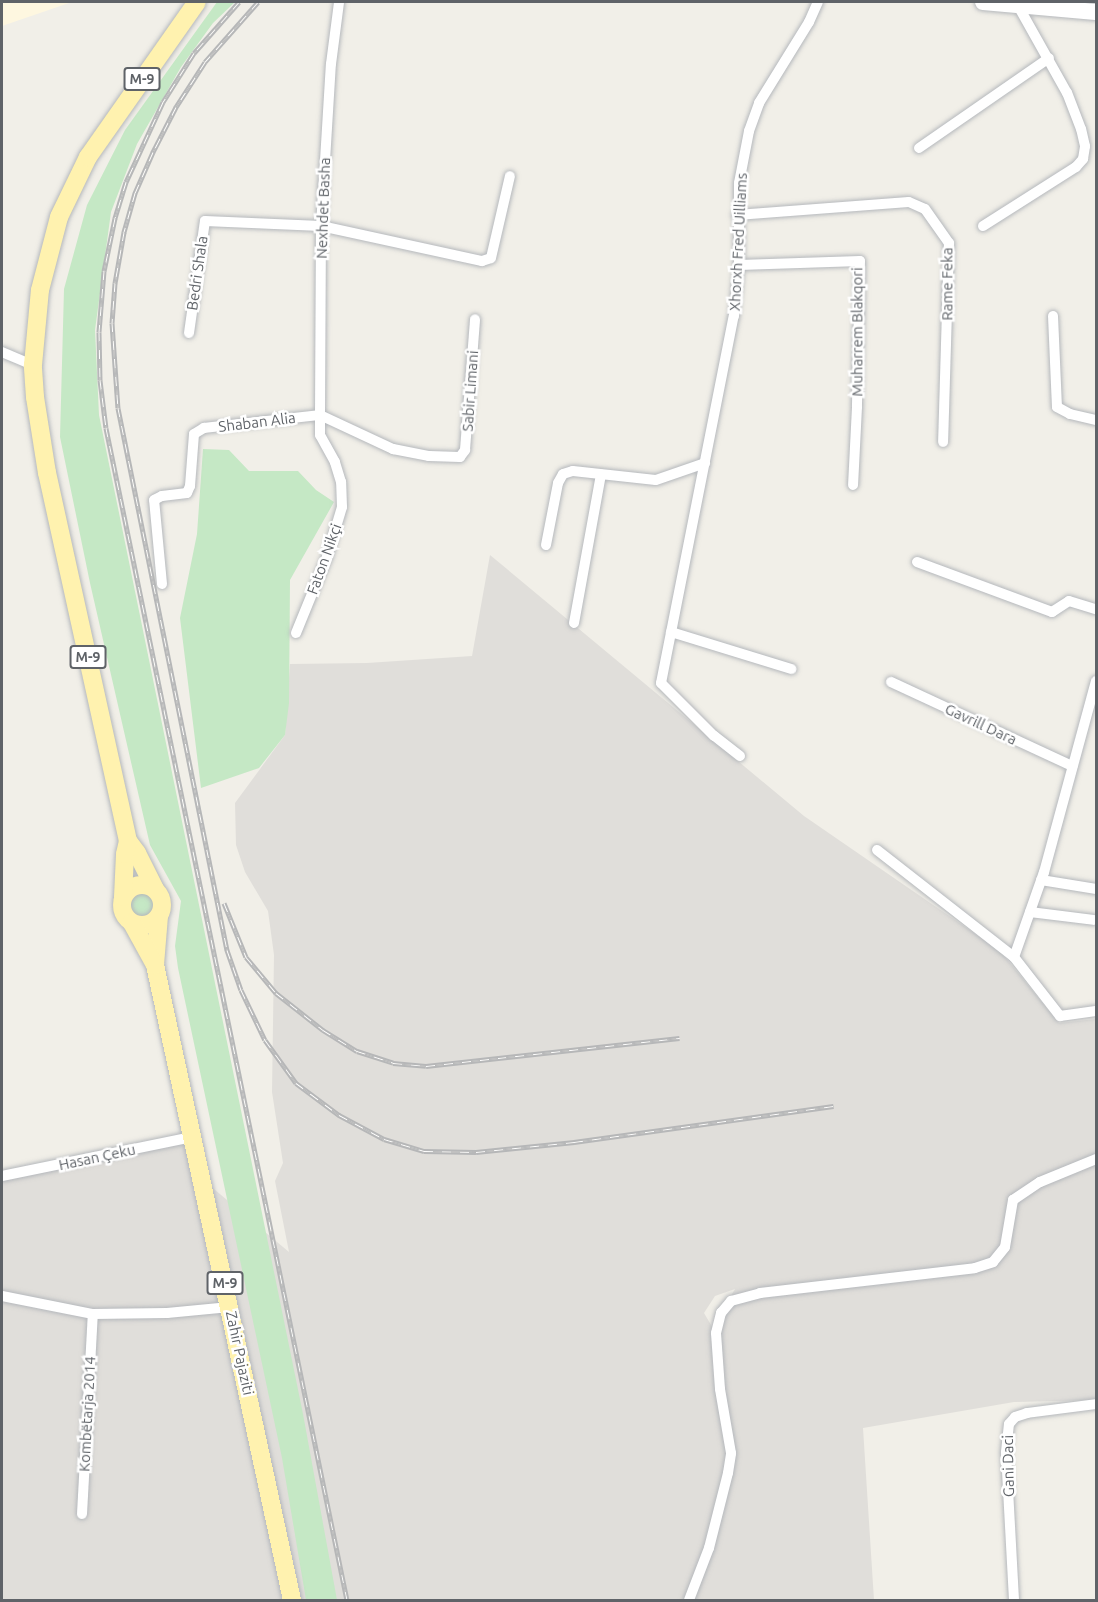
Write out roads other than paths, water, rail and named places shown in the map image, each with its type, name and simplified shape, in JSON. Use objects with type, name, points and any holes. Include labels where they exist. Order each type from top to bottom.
[{"type":"main road","name":"M-9","points":[[159,916],[162,899],[128,841],[46,464],[35,396],[33,365],[40,290],[59,217],[88,157],[197,2]]},
{"type":"main road","name":"M-9","points":[[128,841],[125,854],[122,912],[132,923]]},
{"type":"main road","points":[[123,897],[127,891],[138,885],[155,889]]},
{"type":"main road","points":[[132,923],[145,926],[159,916]]},
{"type":"main road","name":"Zahir Pajaziti","points":[[155,965],[159,916]]},
{"type":"main road","name":"Zahir Pajaziti","points":[[132,923],[155,965],[292,1600]]},
{"type":"street","name":"Nexhdet Basha","points":[[320,415],[321,226],[331,64],[339,2]]},
{"type":"street","name":"Xhorxh Fred Uilliams","points":[[740,756],[714,736],[661,683],[734,316],[739,265],[737,215],[744,154],[759,103],[803,32],[818,2]]},
{"type":"street","points":[[983,2],[1096,12]]},
{"type":"street","points":[[983,226],[1076,167],[1083,159],[1085,146],[1067,93],[1017,4]]},
{"type":"street","points":[[919,148],[1049,58]]},
{"type":"street","points":[[321,226],[482,261],[491,258],[510,176]]},
{"type":"street","name":"Rame Feka","points":[[737,215],[909,202],[925,209],[950,243],[944,442]]},
{"type":"street","name":"Bedri Shala","points":[[189,333],[205,221],[321,226]]},
{"type":"street","name":"Muharrem Blakqori","points":[[739,265],[860,261],[853,485]]},
{"type":"street","points":[[1053,316],[1057,408],[1070,414],[1096,420]]},
{"type":"street","name":"Sabir Limani","points":[[320,415],[393,449],[429,456],[460,457],[465,450],[475,319]]},
{"type":"street","points":[[2,352],[33,365]]},
{"type":"street","name":"Shaban Alia","points":[[162,584],[154,500],[162,496],[187,493],[190,486],[194,434],[204,428],[320,415]]},
{"type":"street","name":"Faton Nikçi","points":[[296,633],[327,556],[342,507],[341,482],[335,462],[320,435],[320,415]]},
{"type":"street","points":[[546,545],[558,483],[563,474],[573,471],[656,480],[705,463]]},
{"type":"street","points":[[574,623],[601,474]]},
{"type":"street","points":[[917,562],[1052,612],[1070,601],[1096,609]]},
{"type":"street","points":[[671,632],[791,669]]},
{"type":"street","points":[[1014,957],[1041,880],[1096,681]]},
{"type":"street","name":"Gavrill Dara","points":[[891,682],[1072,766]]},
{"type":"street","points":[[877,850],[1014,957],[1060,1016],[1096,1011]]},
{"type":"street","points":[[1041,880],[1096,889]]},
{"type":"street","points":[[1030,912],[1094,920]]},
{"type":"street","name":"Hasan Çeku","points":[[2,1176],[192,1137]]},
{"type":"street","points":[[689,1600],[709,1548],[731,1453],[720,1389],[716,1333],[721,1313],[731,1301],[760,1293],[975,1268],[993,1262],[1005,1247],[1013,1200],[1040,1182],[1096,1159]]},
{"type":"street","points":[[2,1296],[93,1314],[167,1313],[230,1307]]},
{"type":"street","name":"Kombëtarja 2014","points":[[82,1514],[93,1314]]},
{"type":"street","name":"Gani Daci","points":[[1014,1600],[1006,1452],[1008,1424],[1015,1417],[1027,1413],[1096,1404]]},
{"type":"railway","points":[[239,2],[194,53],[163,102],[126,182],[115,218],[104,271],[99,332],[100,380],[106,428],[347,1600]]},
{"type":"railway","points":[[258,2],[205,62],[176,107],[153,152],[135,193],[124,232],[115,283],[112,323],[118,408],[227,950],[241,990],[265,1040],[296,1083],[339,1115],[384,1139],[424,1151],[476,1152],[574,1142],[834,1106]]},
{"type":"railway","points":[[224,903],[246,957],[276,993],[323,1030],[357,1051],[393,1063],[426,1066],[679,1038]]}]
